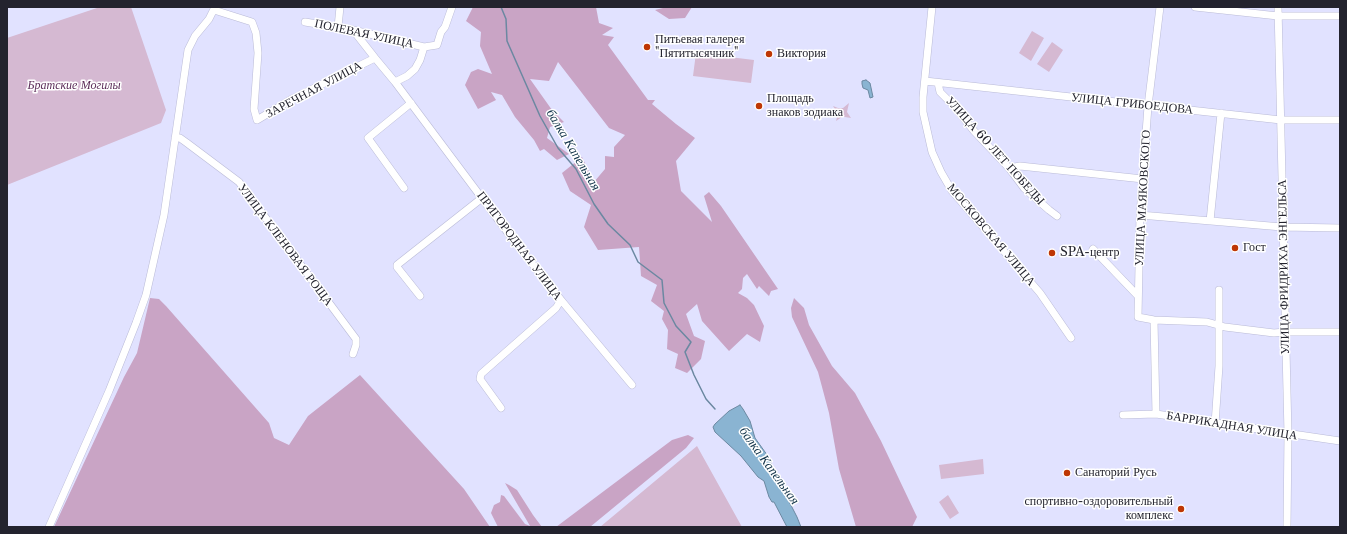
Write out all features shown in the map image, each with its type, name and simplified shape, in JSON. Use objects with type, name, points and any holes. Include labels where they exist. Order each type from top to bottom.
[{"type":"street","points":[[338,27],[340,7]]},
{"type":"street","points":[[395,82],[407,76],[415,69],[424,48],[437,45],[452,7]]},
{"type":"street","name":"МОСКОВСКАЯ УЛИЦА","points":[[932,7],[923,97],[923,112],[932,152],[940,172],[952,191],[1040,293],[1071,338]]},
{"type":"street","name":"УЛИЦА МАЯКОВСКОГО","points":[[1154,320],[1138,317],[1138,296],[1140,215],[1148,106],[1160,7]]},
{"type":"street","points":[[1195,7],[1278,16],[1340,16]]},
{"type":"street","name":"УЛИЦА ФРИДРИХА ЭНГЕЛЬСА","points":[[1278,7],[1288,434],[1287,527]]},
{"type":"street","points":[[48,527],[109,391],[146,295],[164,215],[184,82],[185,60],[195,36],[209,19],[214,9]]},
{"type":"street","name":"ЗАРЕЧНАЯ УЛИЦА","points":[[214,9],[252,22],[256,33],[258,53],[254,109],[257,120],[292,99],[375,58]]},
{"type":"street","name":"ПОЛЕВАЯ УЛИЦА","points":[[304,22],[353,30],[424,48]]},
{"type":"street","name":"ПРИГОРОДНАЯ УЛИЦА","points":[[353,30],[395,82],[560,300],[632,385]]},
{"type":"street","name":"УЛИЦА ГРИБОЕДОВА","points":[[925,81],[1281,120],[1340,120]]},
{"type":"street","name":"УЛИЦА 60 ЛЕТ ПОБЕДЫ","points":[[938,83],[940,92],[1009,168],[1024,188],[1057,216]]},
{"type":"street","points":[[404,188],[368,138],[411,103]]},
{"type":"street","points":[[1210,221],[1221,113]]},
{"type":"street","name":"УЛИЦА КЛЕНОВАЯ РОЩА","points":[[175,138],[180,138],[239,182],[356,339],[353,354]]},
{"type":"street","points":[[1009,168],[1020,166],[1143,179]]},
{"type":"street","points":[[420,296],[397,268],[397,265],[482,198]]},
{"type":"street","points":[[1140,215],[1282,227],[1340,228]]},
{"type":"street","points":[[1093,249],[1138,296]]},
{"type":"street","points":[[1215,424],[1219,366],[1219,290]]},
{"type":"street","points":[[501,408],[480,379],[481,374],[556,308],[560,300]]},
{"type":"street","points":[[1156,414],[1154,320],[1206,322],[1218,326],[1274,333],[1340,332]]},
{"type":"street","name":"БАРРИКАДНАЯ УЛИЦА","points":[[1123,415],[1156,414],[1215,424],[1340,441]]},
{"type":"green space","name":"Братские Могилы","points":[[100,7],[131,7],[166,110],[161,123],[7,185],[7,38]]},
{"type":"green space","points":[[1032,31],[1044,38],[1031,61],[1019,53]]},
{"type":"green space","points":[[1052,42],[1063,50],[1049,72],[1037,64]]},
{"type":"green space","points":[[696,53],[754,60],[751,83],[693,76]]},
{"type":"green space","points":[[849,103],[847,112],[851,118],[842,117],[836,121],[838,114],[833,106],[843,108]]},
{"type":"green space","points":[[697,446],[742,527],[600,527]]},
{"type":"green space","points":[[983,459],[984,474],[941,479],[939,465]]},
{"type":"green space","points":[[948,495],[959,513],[950,519],[939,502]]},
{"type":"shaded area","points":[[473,7],[596,7],[599,23],[613,28],[602,35],[614,37],[608,45],[648,100],[655,100],[652,104],[695,138],[676,161],[681,191],[712,222],[704,196],[709,192],[721,206],[778,289],[771,291],[769,296],[759,286],[757,289],[747,274],[743,278],[742,289],[738,293],[747,298],[754,305],[764,326],[760,342],[747,334],[729,351],[702,321],[697,304],[686,314],[694,336],[705,341],[701,359],[687,373],[675,368],[678,354],[667,349],[668,330],[662,319],[664,311],[651,301],[657,285],[641,276],[639,247],[598,250],[584,227],[591,205],[570,191],[562,173],[582,157],[594,182],[605,169],[605,156],[614,157],[614,147],[625,135],[609,128],[558,62],[549,81],[530,79],[552,110],[564,122],[550,127],[547,138],[569,154],[557,160],[544,149],[540,151],[534,140],[515,117],[502,95],[491,92],[496,100],[478,109],[465,85],[471,72],[478,69],[492,74],[480,46],[481,32],[466,21]]},
{"type":"shaded area","points":[[667,7],[692,7],[685,18],[669,19],[655,10]]},
{"type":"shaded area","points":[[150,298],[159,299],[166,306],[269,423],[274,438],[289,445],[308,416],[360,375],[464,489],[490,527],[54,527],[124,377],[137,353]]},
{"type":"shaded area","points":[[794,298],[804,308],[809,325],[832,366],[855,393],[881,441],[917,517],[912,527],[856,527],[839,469],[829,413],[818,372],[792,317],[791,308]]},
{"type":"shaded area","points":[[688,435],[694,438],[686,448],[590,527],[556,527],[672,440]]},
{"type":"shaded area","points":[[505,483],[517,490],[542,527],[498,527],[491,513],[494,505],[500,502],[501,495],[504,496],[525,524],[530,526]]},
{"type":"water","points":[[866,80],[870,83],[873,97],[870,98],[868,90],[863,88],[862,84],[862,81]]},
{"type":"water","points":[[740,405],[750,421],[755,438],[770,459],[773,470],[801,527],[787,527],[774,502],[772,502],[769,497],[764,481],[758,477],[741,456],[715,432],[713,427],[715,424],[729,411]]},
{"type":"waterway","name":"балка Капельная","points":[[501,7],[506,19],[507,41],[540,116],[558,148],[576,169],[594,204],[608,224],[630,245],[638,262],[662,280],[664,303],[676,326],[691,342],[685,352],[706,399],[715,409]]},
{"type":"place","name":"Питьевая галерея \"Пятитысячник\"","points":[[647,47]]},
{"type":"place","name":"Виктория","points":[[769,54]]},
{"type":"place","name":"Площадь знаков зодиака","points":[[759,106]]},
{"type":"place","name":"Гост","points":[[1235,248]]},
{"type":"place","name":"SPA-центр","points":[[1052,253]]},
{"type":"place","name":"Санаторий Русь","points":[[1067,473]]},
{"type":"place","name":"спортивно-оздоровительный комплекс","points":[[1181,509]]}]
